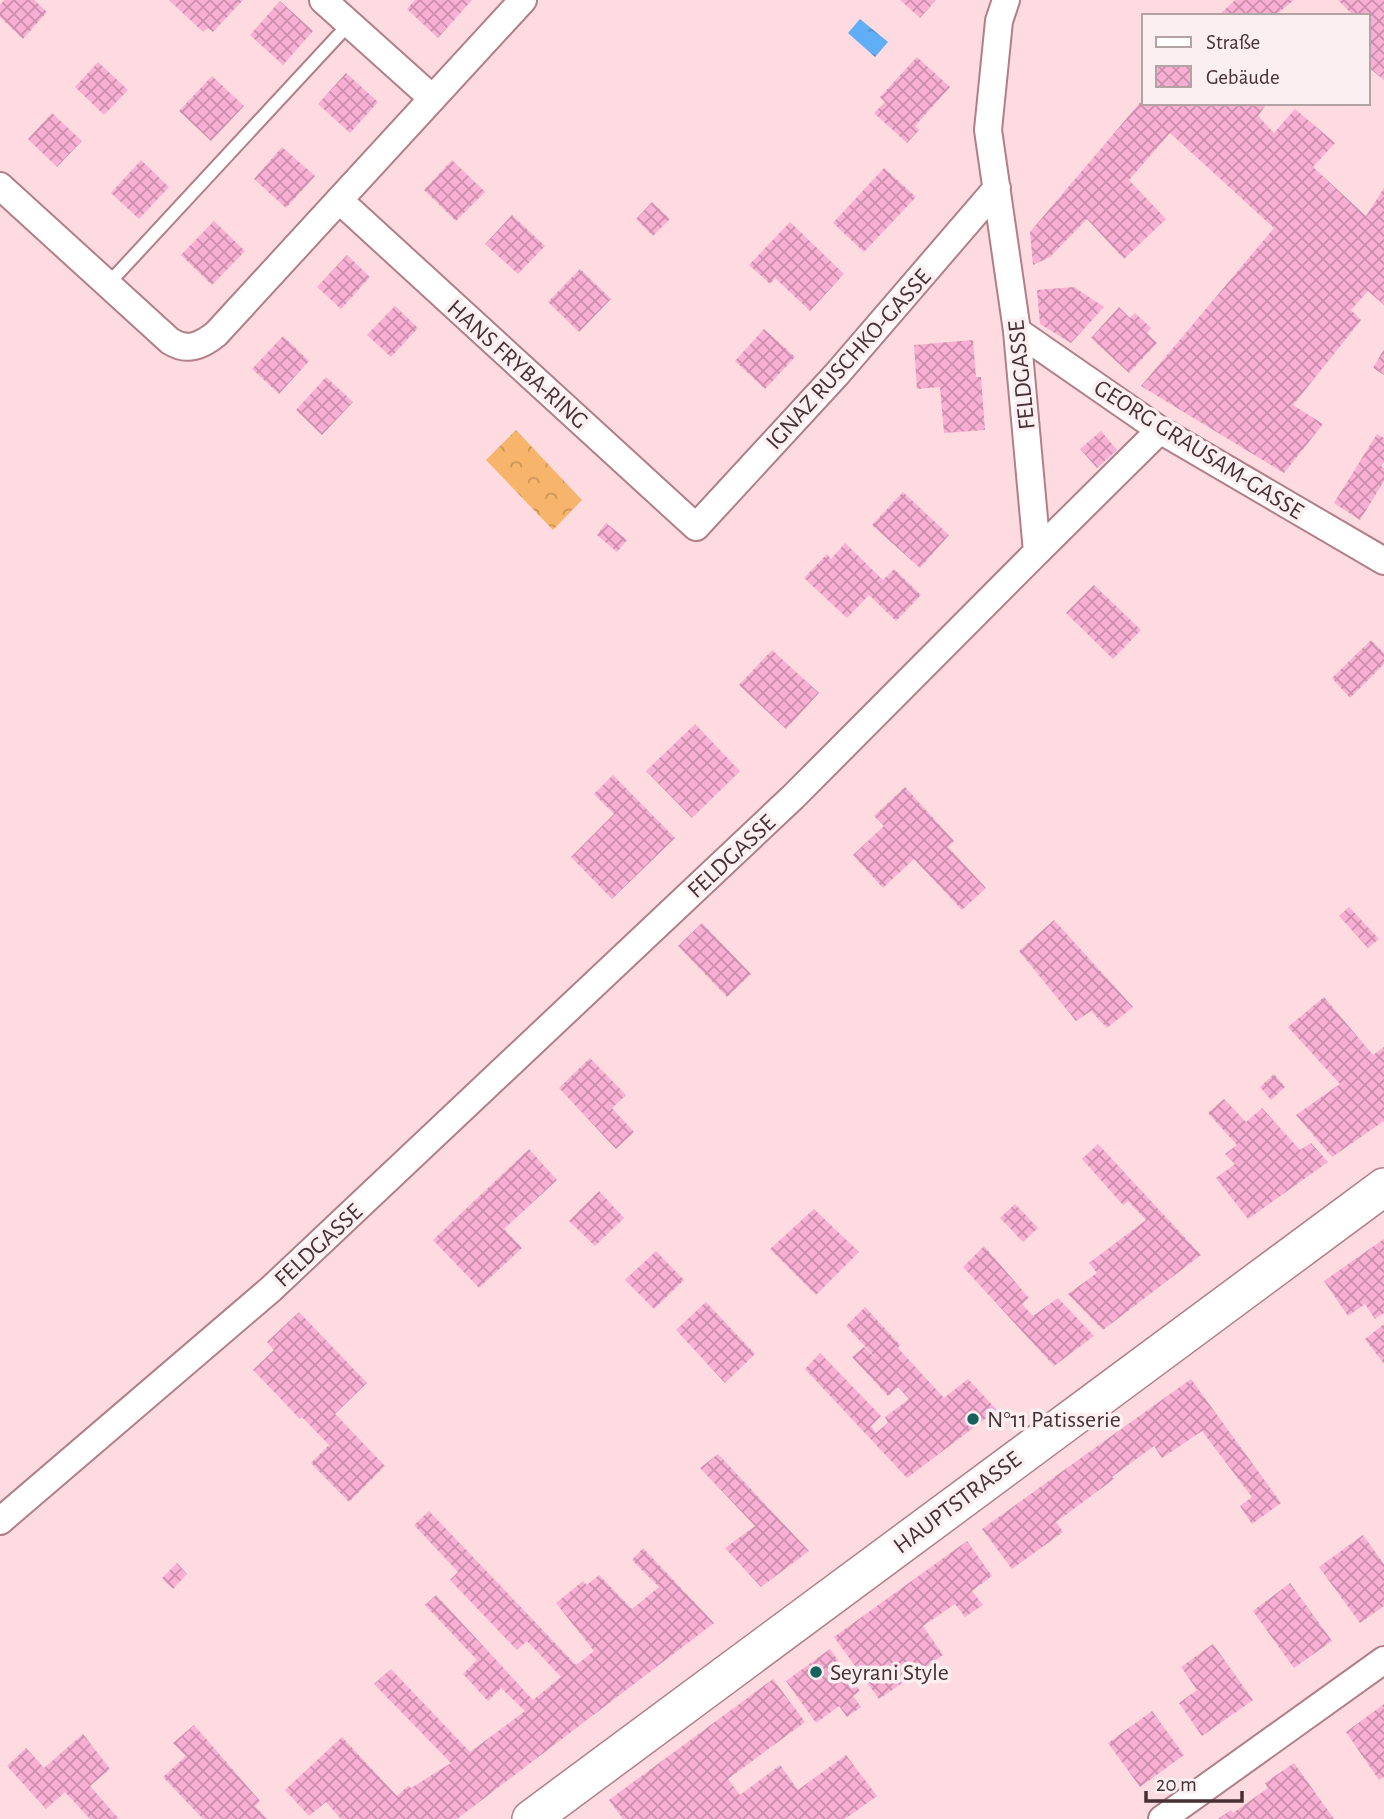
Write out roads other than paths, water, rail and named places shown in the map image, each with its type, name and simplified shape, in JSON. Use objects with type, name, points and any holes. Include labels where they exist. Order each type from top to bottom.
[{"type":"main road","name":"HAUPTSTRASSE","points":[[531,1819],[1384,1187]]},
{"type":"street","points":[[323,0],[432,98]]},
{"type":"street","points":[[0,186],[170,341],[185,347],[194,347],[216,334],[523,0]]},
{"type":"street","name":"FELDGASSE","points":[[0,1521],[271,1289],[793,797],[1037,552],[1017,331],[988,130],[999,20],[1006,0]]},
{"type":"street","name":"IGNAZ RUSCHKO-GASSE","points":[[696,527],[836,374],[997,188]]},
{"type":"street","name":"HANS FRYBA-RING","points":[[339,200],[696,527]]},
{"type":"street","name":"GEORG GRAUSAM-GASSE","points":[[1017,331],[1160,430],[1384,561]]},
{"type":"street","points":[[1037,552],[1160,430]]},
{"type":"street","points":[[1162,1819],[1384,1660]]},
{"type":"lane","points":[[108,284],[349,24]]},
{"type":"water","points":[[860,19],[888,42],[875,57],[848,33]]},
{"type":"place","name":"N°11 Patisserie","points":[[973,1419]]},
{"type":"place","name":"Seyrani Style","points":[[816,1672]]}]
